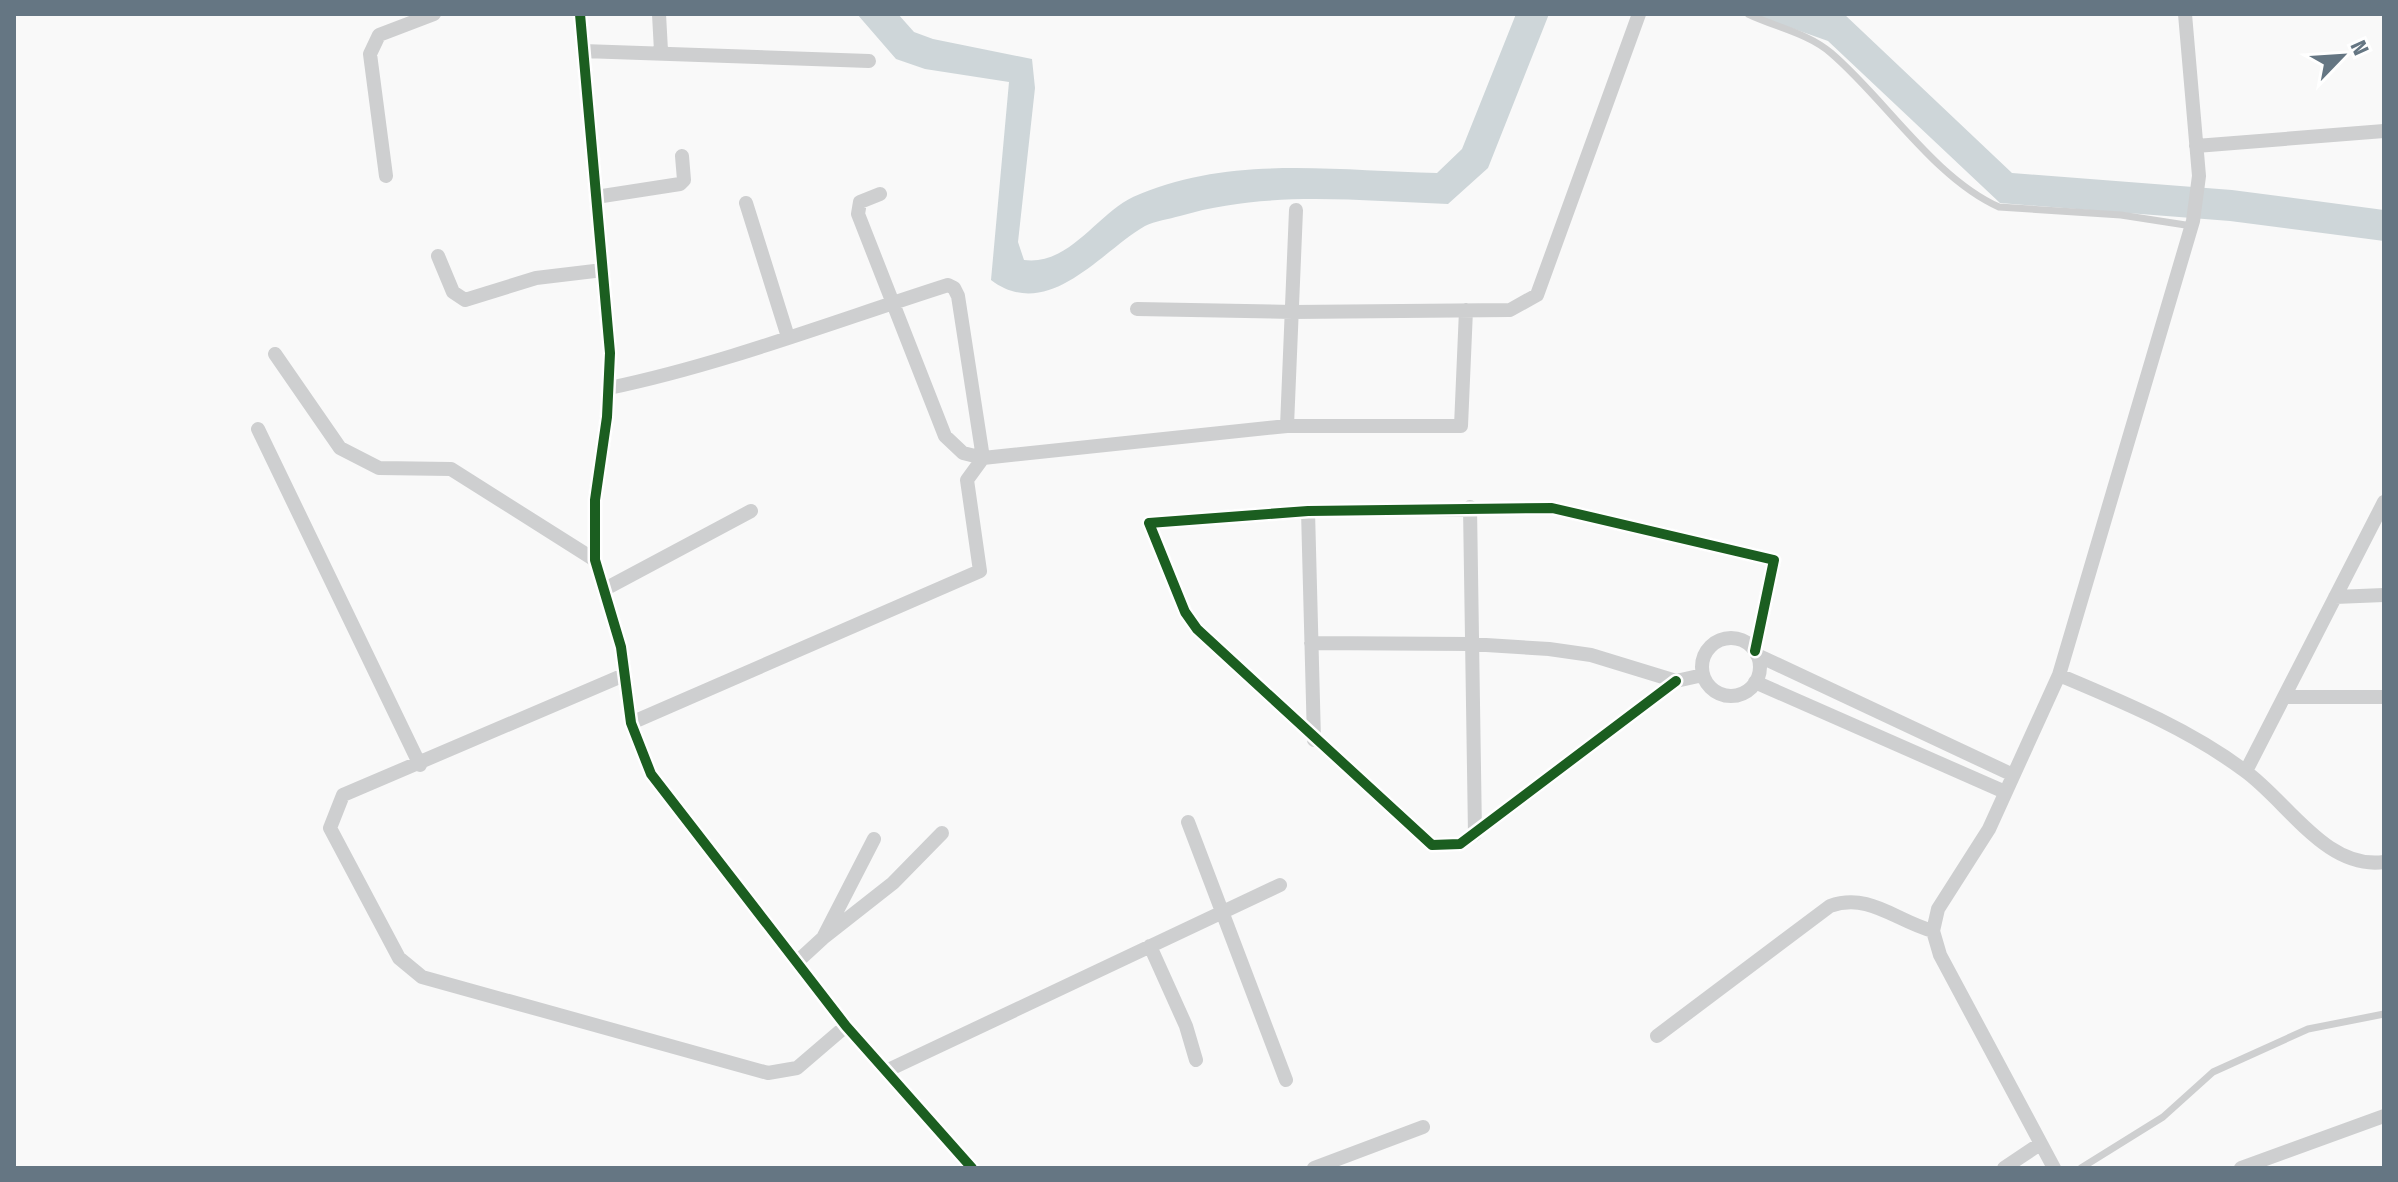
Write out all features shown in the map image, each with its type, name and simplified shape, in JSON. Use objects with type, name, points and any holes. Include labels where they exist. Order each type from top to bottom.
[{"type":"street","points":[[386,176],[370,54],[379,35],[434,14]]},
{"type":"street","points":[[580,14],[610,353],[609,388],[595,500],[595,560],[621,647],[631,723],[651,774],[846,1026],[972,1168]]},
{"type":"street","points":[[659,14],[661,51]]},
{"type":"street","points":[[1137,309],[1293,312],[1510,310],[1537,295],[1639,14]]},
{"type":"street","points":[[2054,1168],[1940,955],[1933,931],[1938,909],[1989,829],[2059,675],[2192,224],[2199,176],[2185,14]]},
{"type":"street","points":[[583,51],[661,51],[869,61]]},
{"type":"street","points":[[2196,146],[2384,131]]},
{"type":"street","points":[[596,197],[680,184],[684,180],[682,156]]},
{"type":"street","points":[[880,194],[860,202],[857,207],[891,303],[945,436],[963,453],[983,458],[1287,426],[1461,426],[1466,310]]},
{"type":"street","points":[[746,203],[788,337]]},
{"type":"street","points":[[1287,426],[1296,210]]},
{"type":"street","points":[[438,256],[453,292],[465,300],[536,278],[603,270]]},
{"type":"street","points":[[609,388],[678,374],[948,285],[956,291],[983,458],[967,480],[980,571],[631,723]]},
{"type":"street","points":[[275,354],[340,448],[379,468],[451,469],[595,560]]},
{"type":"street","points":[[258,429],[420,765]]},
{"type":"street","points":[[2246,771],[2384,502]]},
{"type":"street","points":[[1470,507],[1475,834]]},
{"type":"street","points":[[1703,675],[1676,681],[1460,844],[1432,845],[1314,740],[1197,629],[1185,612],[1149,523],[1308,511],[1552,508],[1774,560],[1756,653],[1760,670],[1755,682],[1744,694],[1724,696],[1707,685],[1702,659],[1707,650],[1721,639],[1740,639],[1756,653],[2013,775]]},
{"type":"street","points":[[605,589],[751,511]]},
{"type":"street","points":[[1308,511],[1314,740]]},
{"type":"street","points":[[2335,597],[2384,595]]},
{"type":"street","points":[[1311,643],[1470,644],[1591,655],[1676,681]]},
{"type":"street","points":[[624,675],[420,765],[343,795],[330,828],[399,958],[422,977],[768,1073],[797,1068],[846,1026]]},
{"type":"street","points":[[2059,675],[2152,715],[2246,771],[2331,849],[2362,865],[2384,862]]},
{"type":"street","points":[[1755,682],[2005,792]]},
{"type":"street","points":[[2285,697],[2384,697]]},
{"type":"street","points":[[1188,822],[1286,1080]]},
{"type":"street","points":[[798,961],[893,883],[942,833]]},
{"type":"street","points":[[823,938],[874,839]]},
{"type":"street","points":[[886,1071],[1280,885]]},
{"type":"street","points":[[1657,1036],[1830,906],[1848,900],[1865,902],[1910,925],[1933,931]]},
{"type":"street","points":[[1150,946],[1186,1026],[1196,1060]]},
{"type":"street","points":[[2241,1168],[2384,1116]]},
{"type":"street","points":[[1314,1168],[1423,1127]]},
{"type":"street","points":[[2004,1168],[2040,1144]]},
{"type":"lane","points":[[1748,14],[1797,33],[1830,52],[1938,161],[1986,202],[1999,207],[2121,215],[2192,224]]},
{"type":"lane","points":[[2081,1168],[2163,1117],[2213,1072],[2308,1029],[2384,1014]]},
{"type":"shaded area","points":[[857,14],[898,14],[914,32],[933,39],[1032,59],[1035,88],[1018,242],[1024,260],[1040,260],[1069,247],[1133,197],[1206,175],[1283,168],[1437,173],[1462,149],[1516,14],[1549,14],[1488,168],[1448,204],[1313,199],[1213,208],[1145,226],[1072,279],[1053,289],[1033,293],[1012,291],[991,280],[1009,82],[925,69],[896,59]]},
{"type":"shaded area","points":[[1752,14],[1844,14],[2012,173],[2232,190],[2384,210],[2384,241],[2230,221],[2000,203],[1828,41]]},
{"type":"cycle path","points":[[580,14],[610,353],[607,417],[595,500],[595,560],[621,647],[631,723],[651,774],[846,1026],[972,1168]]},
{"type":"cycle path","points":[[1676,681],[1460,844],[1432,845],[1197,629],[1185,612],[1149,523],[1308,511],[1552,508],[1774,560],[1755,651]]}]
